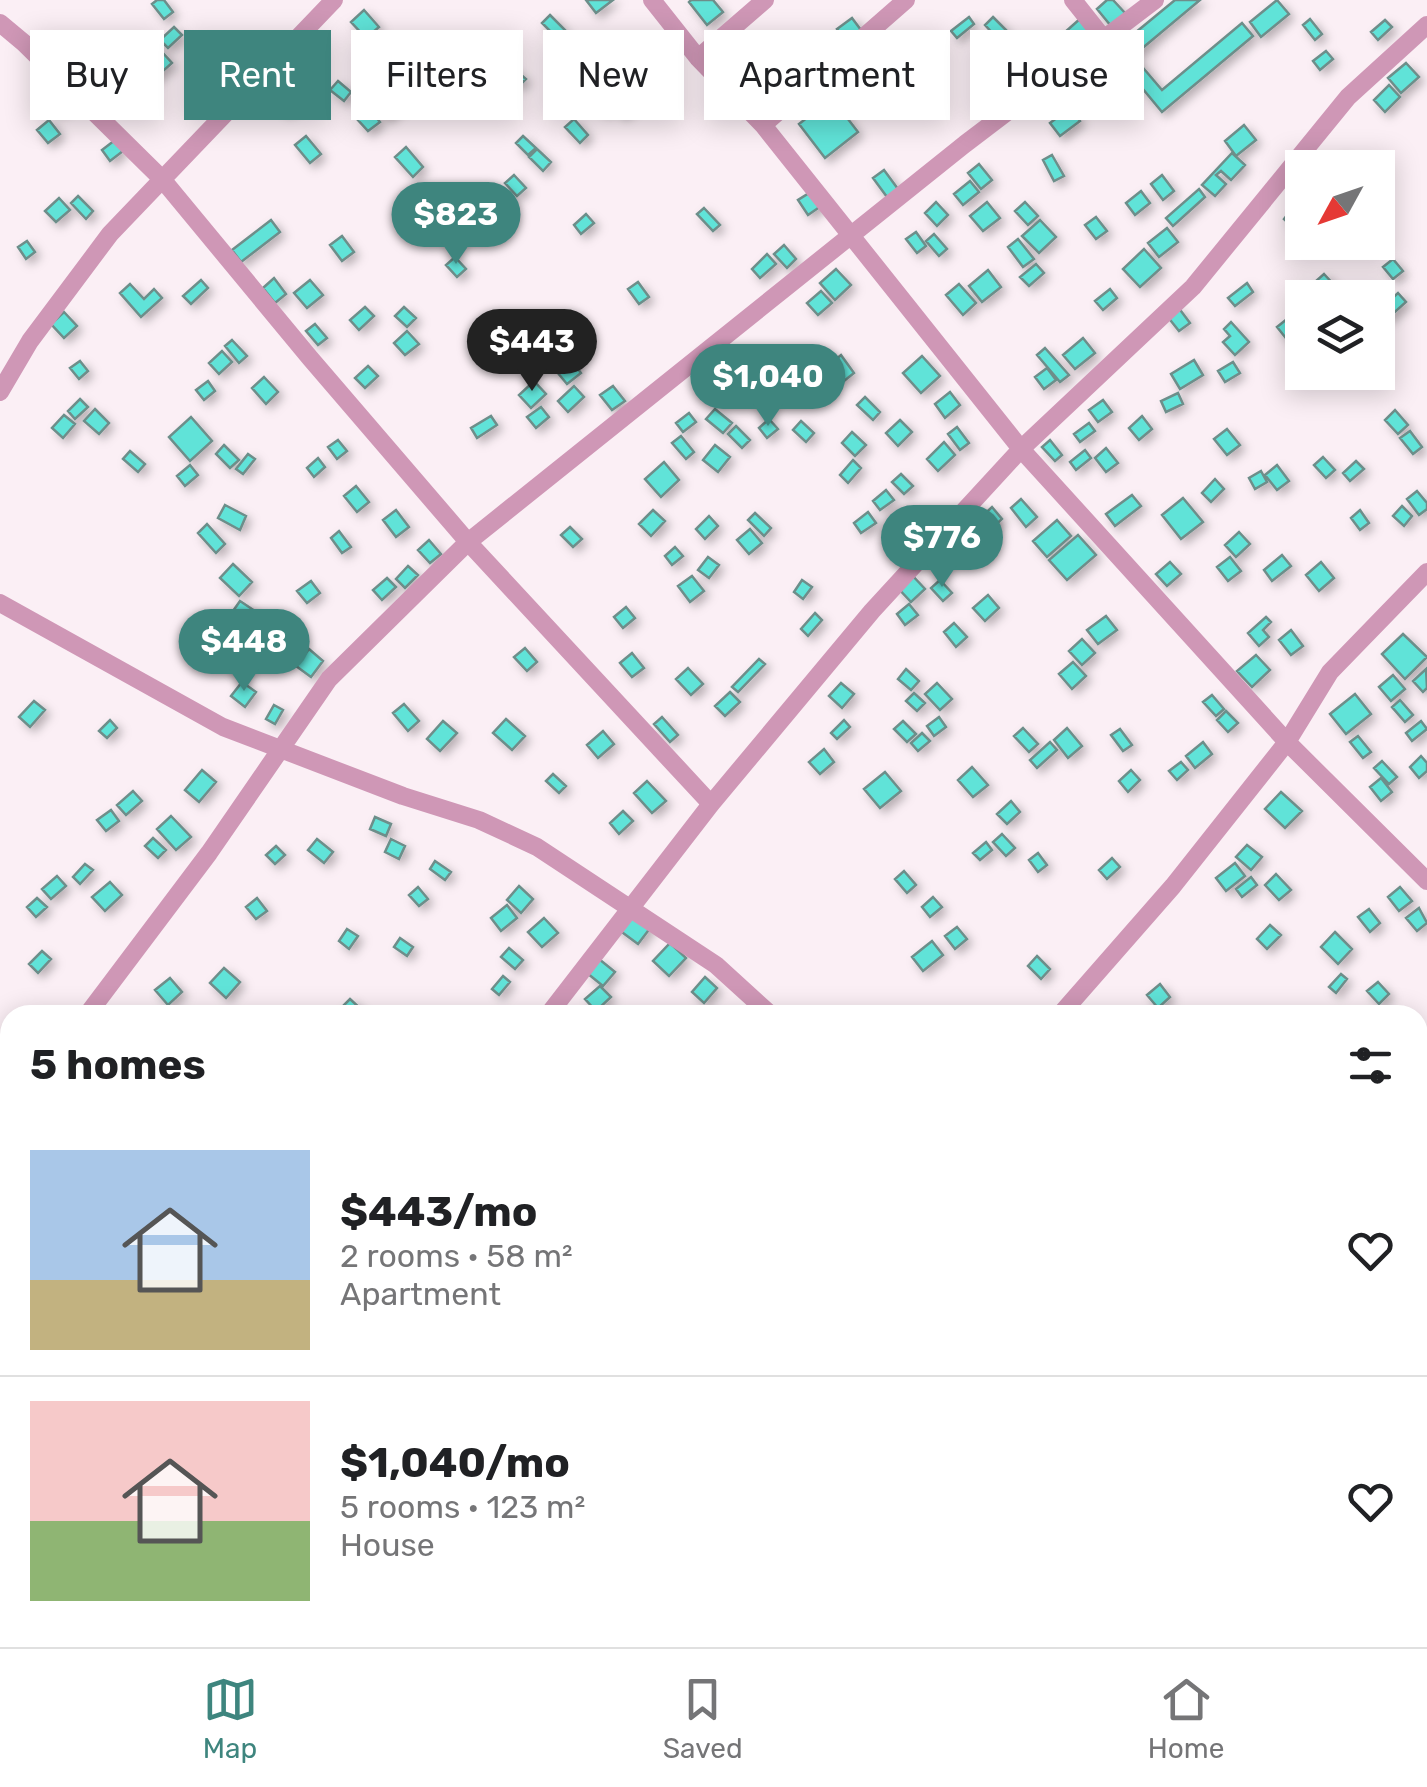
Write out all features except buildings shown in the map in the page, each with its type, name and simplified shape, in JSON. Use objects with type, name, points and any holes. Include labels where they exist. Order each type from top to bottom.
[{"type":"street","points":[[0,392],[30,341],[110,234],[334,0]]},
{"type":"street","points":[[652,0],[698,58],[763,125],[1021,449],[1287,742],[1427,881]]},
{"type":"street","points":[[698,58],[766,0]]},
{"type":"street","points":[[763,125],[906,0]]},
{"type":"street","points":[[1073,0],[1097,30]]},
{"type":"street","points":[[1115,30],[1155,0]]},
{"type":"street","points":[[0,23],[162,179],[468,542],[711,804]]},
{"type":"street","points":[[556,1005],[711,804],[872,611],[1021,449],[1194,288],[1348,97],[1427,25]]},
{"type":"street","points":[[95,1005],[209,853],[329,680],[468,542],[996,120]]},
{"type":"street","points":[[1069,1005],[1173,886],[1287,742],[1330,672],[1427,572]]},
{"type":"street","points":[[0,603],[223,727],[478,820],[537,847],[716,965],[760,1005]]}]
